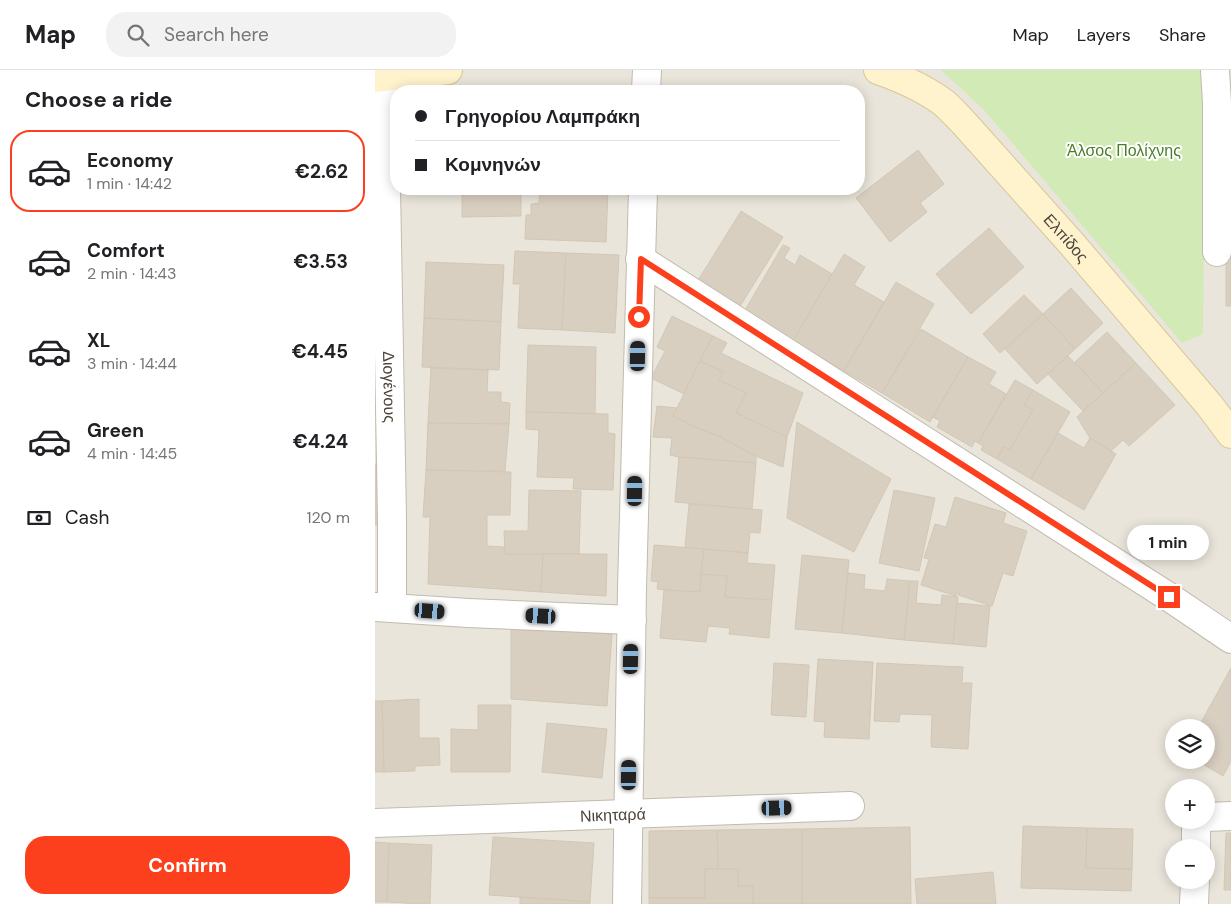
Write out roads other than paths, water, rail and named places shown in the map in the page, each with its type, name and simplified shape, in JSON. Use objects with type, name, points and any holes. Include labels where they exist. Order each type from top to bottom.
[{"type":"main road","points":[[379,77],[447,70]]},
{"type":"main road","name":"Ελπίδος","points":[[878,70],[904,80],[934,96],[963,122],[1072,244],[1210,406],[1231,434]]},
{"type":"street","points":[[646,85],[647,70]]},
{"type":"street","points":[[1217,252],[1216,70],[1231,71]]},
{"type":"street","name":"Διογένους","points":[[379,77],[392,508],[384,607]]},
{"type":"street","points":[[627,904],[643,195]]},
{"type":"street","points":[[641,259],[1161,592],[1231,639]]},
{"type":"street","points":[[384,607],[468,613],[632,620]]},
{"type":"street","name":"Νικηταρά","points":[[375,823],[851,806]]},
{"type":"street","points":[[1215,817],[1231,816]]},
{"type":"street","points":[[1194,904],[1195,889]]},
{"type":"park label","name":"Άλσος Πολίχνης","points":[[1124,150]]}]
